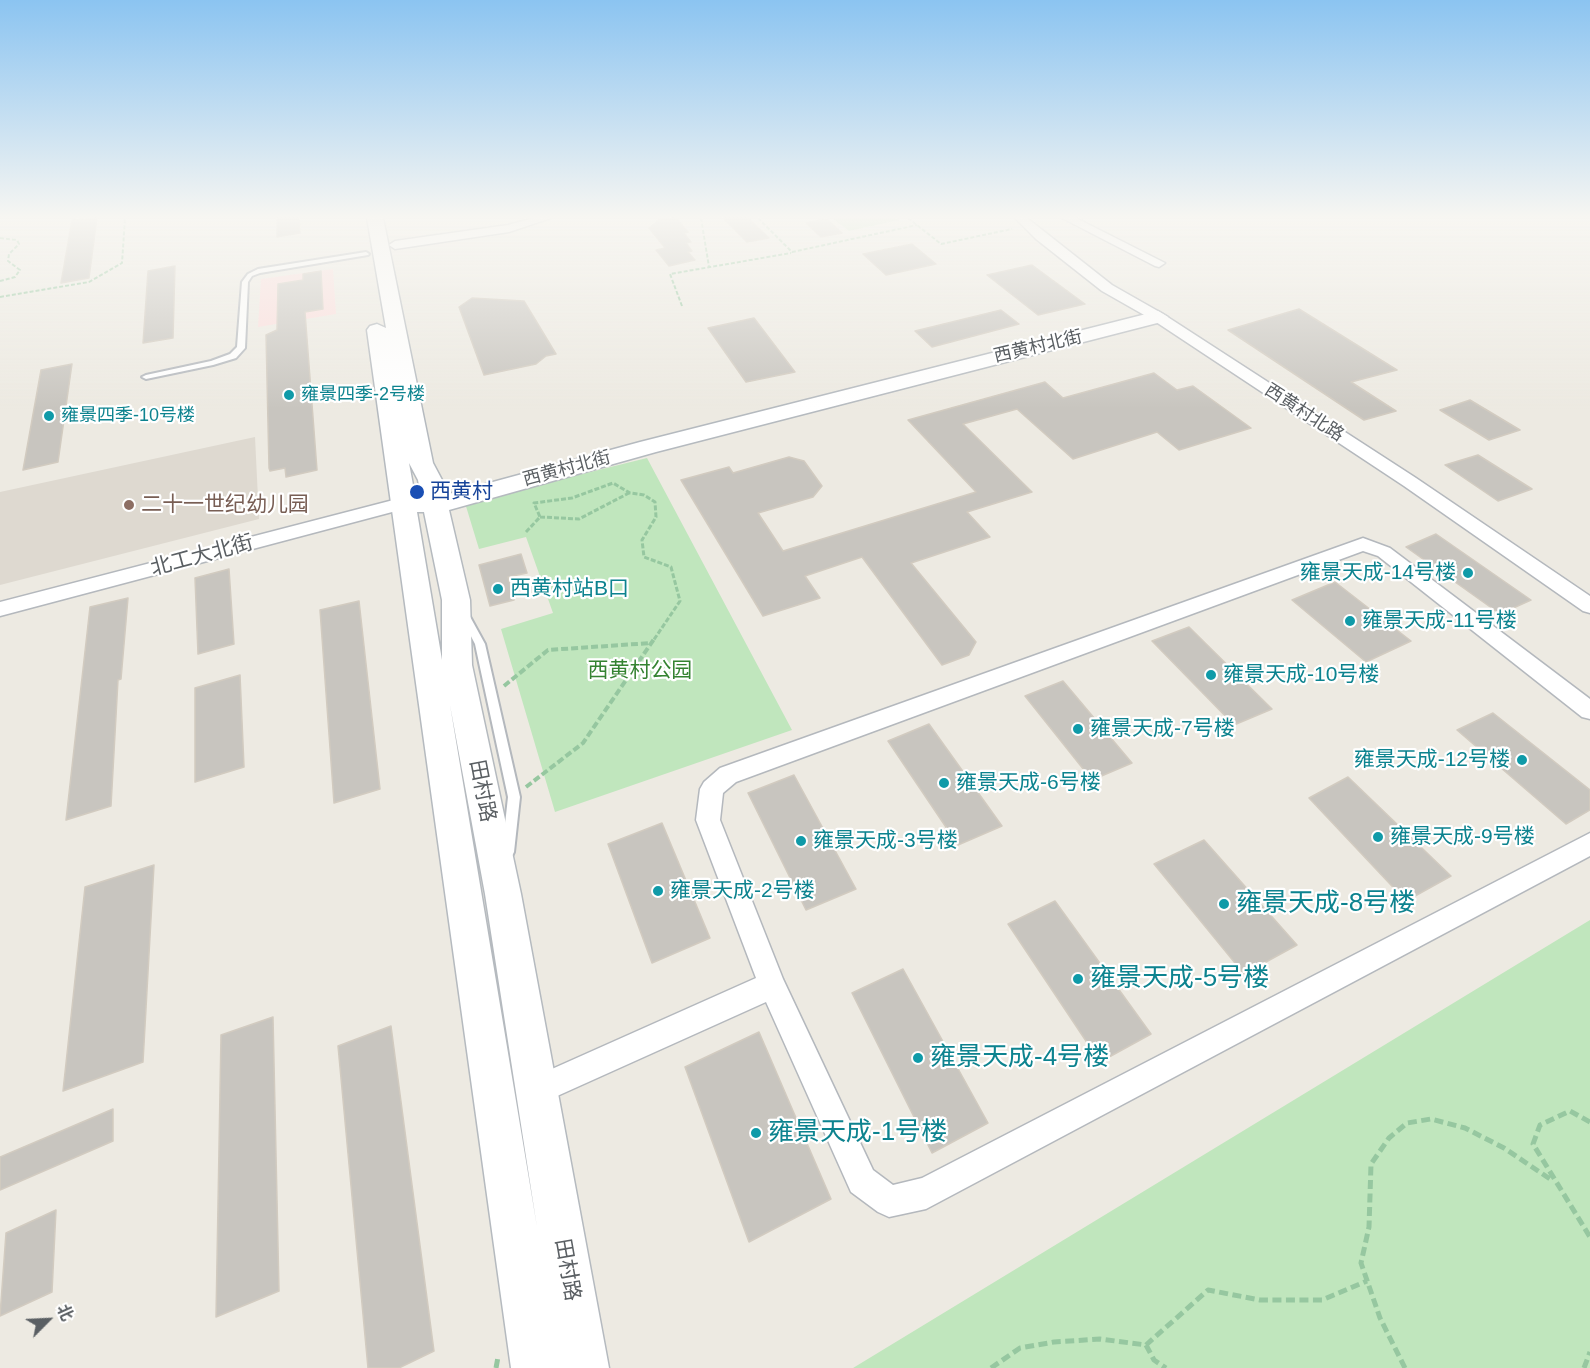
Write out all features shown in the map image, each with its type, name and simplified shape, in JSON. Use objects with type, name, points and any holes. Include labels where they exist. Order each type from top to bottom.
[{"type":"main road","name":"田村路","points":[[388,282],[425,494],[537,1368]]},
{"type":"main road","name":"西黄村北街","points":[[425,494],[995,357],[1152,313]]},
{"type":"main road","name":"田村路","points":[[425,494],[456,600],[457,665],[503,894],[584,1368]]},
{"type":"street","name":"西黄村北路","points":[[1099,282],[1152,313],[1410,482],[1590,606]]},
{"type":"street","name":"北工大北街","points":[[0,609],[425,494]]},
{"type":"street","points":[[1590,711],[1384,552],[1364,544],[1309,562],[728,775],[712,789],[708,820],[772,985],[862,1181],[890,1201],[927,1192],[1590,844]]},
{"type":"street","points":[[535,1091],[772,985]]},
{"type":"lane","points":[[146,377],[213,363],[233,356],[241,348],[245,282]]},
{"type":"lane","points":[[456,600],[480,644],[514,796],[503,894]]},
{"type":"path","points":[[0,297],[89,282]]},
{"type":"path","points":[[673,282],[682,306]]},
{"type":"path","points":[[514,796],[583,743],[680,601],[671,567],[644,557],[642,540],[656,518],[655,502],[645,495],[630,493],[613,483],[572,498],[534,503],[540,517]]},
{"type":"path","points":[[526,532],[540,517],[579,519],[630,493]]},
{"type":"path","points":[[492,696],[548,650],[651,643]]},
{"type":"path","points":[[1590,1122],[1570,1110],[1540,1125],[1533,1144],[1553,1181],[1590,1237]]},
{"type":"path","points":[[1405,1368],[1380,1318],[1361,1263],[1369,1227],[1371,1164],[1389,1138],[1407,1123],[1431,1119],[1465,1128],[1504,1148],[1553,1181]]},
{"type":"path","points":[[991,1368],[1020,1348],[1054,1342],[1100,1339],[1146,1345],[1208,1290],[1260,1300],[1322,1300],[1367,1281]]},
{"type":"path","points":[[1146,1345],[1154,1360],[1166,1368]]},
{"type":"path","points":[[1584,1368],[1590,1352]]},
{"type":"shaded area","points":[[261,282],[334,282],[336,314],[258,327]]},
{"type":"shaded area","name":"二十一世纪幼儿园","points":[[255,437],[259,519],[0,585],[0,492]]},
{"type":"green space","name":"西黄村公园","points":[[647,458],[792,730],[555,812],[501,629],[553,613],[526,537],[479,549],[465,503]]},
{"type":"green space","points":[[1590,920],[1590,1368],[853,1368]]},
{"type":"building","points":[[147,282],[175,282],[173,338],[143,343]]},
{"type":"building","name":"雍景四季-2号楼","points":[[322,282],[323,309],[305,312],[317,470],[286,477],[285,468],[270,471],[269,468],[266,335],[277,330],[278,284]]},
{"type":"building","points":[[996,282],[1055,282],[1085,304],[1038,315]]},
{"type":"building","points":[[472,298],[524,301],[556,354],[546,356],[536,364],[484,375],[459,307]]},
{"type":"building","points":[[1299,309],[1397,370],[1351,382],[1396,411],[1364,420],[1228,330]]},
{"type":"building","points":[[1001,310],[1019,324],[932,347],[915,331]]},
{"type":"building","points":[[754,318],[795,372],[746,382],[708,328]]},
{"type":"building","name":"雍景四季-10号楼","points":[[72,364],[58,462],[23,470],[41,370]]},
{"type":"building","points":[[1154,373],[1177,390],[1193,386],[1251,428],[1179,450],[1157,432],[1073,459],[1017,409],[963,424],[1032,492],[967,512],[990,537],[911,563],[976,642],[969,655],[942,665],[862,557],[805,576],[820,598],[763,616],[681,480],[729,467],[733,473],[789,457],[804,461],[822,486],[813,497],[758,513],[783,551],[976,492],[908,420],[1045,382],[1063,398]]},
{"type":"building","points":[[1470,400],[1520,430],[1489,440],[1440,410]]},
{"type":"building","points":[[1478,455],[1532,489],[1498,501],[1445,465]]},
{"type":"building","name":"雍景天成-14号楼","points":[[1436,534],[1531,600],[1500,614],[1406,547]]},
{"type":"building","name":"西黄村站B口","points":[[521,554],[527,573],[508,577],[514,600],[490,606],[479,565]]},
{"type":"building","points":[[229,569],[234,644],[198,654],[195,578]]},
{"type":"building","name":"雍景天成-11号楼","points":[[1335,582],[1411,641],[1366,662],[1292,600]]},
{"type":"building","points":[[128,598],[121,679],[118,680],[111,806],[66,820],[90,607]]},
{"type":"building","points":[[359,601],[380,789],[334,803],[320,610]]},
{"type":"building","name":"雍景天成-10号楼","points":[[1189,627],[1272,709],[1234,725],[1152,641]]},
{"type":"building","points":[[240,675],[244,767],[195,782],[195,688]]},
{"type":"building","name":"雍景天成-7号楼","points":[[1063,681],[1132,763],[1092,780],[1025,696]]},
{"type":"building","name":"雍景天成-12号楼","points":[[1493,713],[1590,790],[1590,810],[1566,824],[1457,730]]},
{"type":"building","name":"雍景天成-6号楼","points":[[929,724],[1002,826],[958,845],[888,741]]},
{"type":"building","name":"雍景天成-3号楼","points":[[794,775],[856,889],[806,910],[748,793]]},
{"type":"building","name":"雍景天成-9号楼","points":[[1348,777],[1451,876],[1406,901],[1309,798]]},
{"type":"building","name":"雍景天成-2号楼","points":[[662,823],[710,938],[652,963],[608,844]]},
{"type":"building","name":"雍景天成-8号楼","points":[[1204,840],[1297,945],[1244,974],[1154,864]]},
{"type":"building","points":[[154,865],[143,1062],[63,1091],[85,887]]},
{"type":"building","name":"雍景天成-5号楼","points":[[1055,901],[1151,1034],[1100,1062],[1008,924]]},
{"type":"building","name":"雍景天成-4号楼","points":[[903,969],[988,1123],[932,1153],[852,993]]},
{"type":"building","points":[[273,1017],[279,1291],[216,1317],[221,1035]]},
{"type":"building","points":[[391,1026],[434,1351],[399,1368],[368,1368],[338,1046]]},
{"type":"building","name":"雍景天成-1号楼","points":[[759,1032],[831,1199],[749,1242],[685,1067]]},
{"type":"building","points":[[113,1109],[113,1141],[0,1190],[0,1157]]},
{"type":"building","points":[[56,1210],[52,1292],[0,1316],[6,1233]]},
{"type":"place","name":"雍景四季-2号楼","points":[[289,395]]},
{"type":"place","name":"雍景四季-10号楼","points":[[49,416]]},
{"type":"place","name":"西黄村","points":[[417,492]]},
{"type":"place","name":"二十一世纪幼儿园","points":[[129,505]]},
{"type":"place","name":"雍景天成-14号楼","points":[[1468,573]]},
{"type":"place","name":"西黄村站B口","points":[[498,589]]},
{"type":"place","name":"雍景天成-11号楼","points":[[1350,621]]},
{"type":"place","name":"雍景天成-10号楼","points":[[1211,675]]},
{"type":"place","name":"雍景天成-7号楼","points":[[1078,729]]},
{"type":"place","name":"雍景天成-12号楼","points":[[1522,760]]},
{"type":"place","name":"雍景天成-6号楼","points":[[944,783]]},
{"type":"place","name":"雍景天成-9号楼","points":[[1378,837]]},
{"type":"place","name":"雍景天成-3号楼","points":[[801,841]]},
{"type":"place","name":"雍景天成-2号楼","points":[[658,891]]},
{"type":"place","name":"雍景天成-8号楼","points":[[1224,904]]},
{"type":"place","name":"雍景天成-5号楼","points":[[1078,979]]},
{"type":"place","name":"雍景天成-4号楼","points":[[918,1058]]},
{"type":"place","name":"雍景天成-1号楼","points":[[756,1133]]}]
